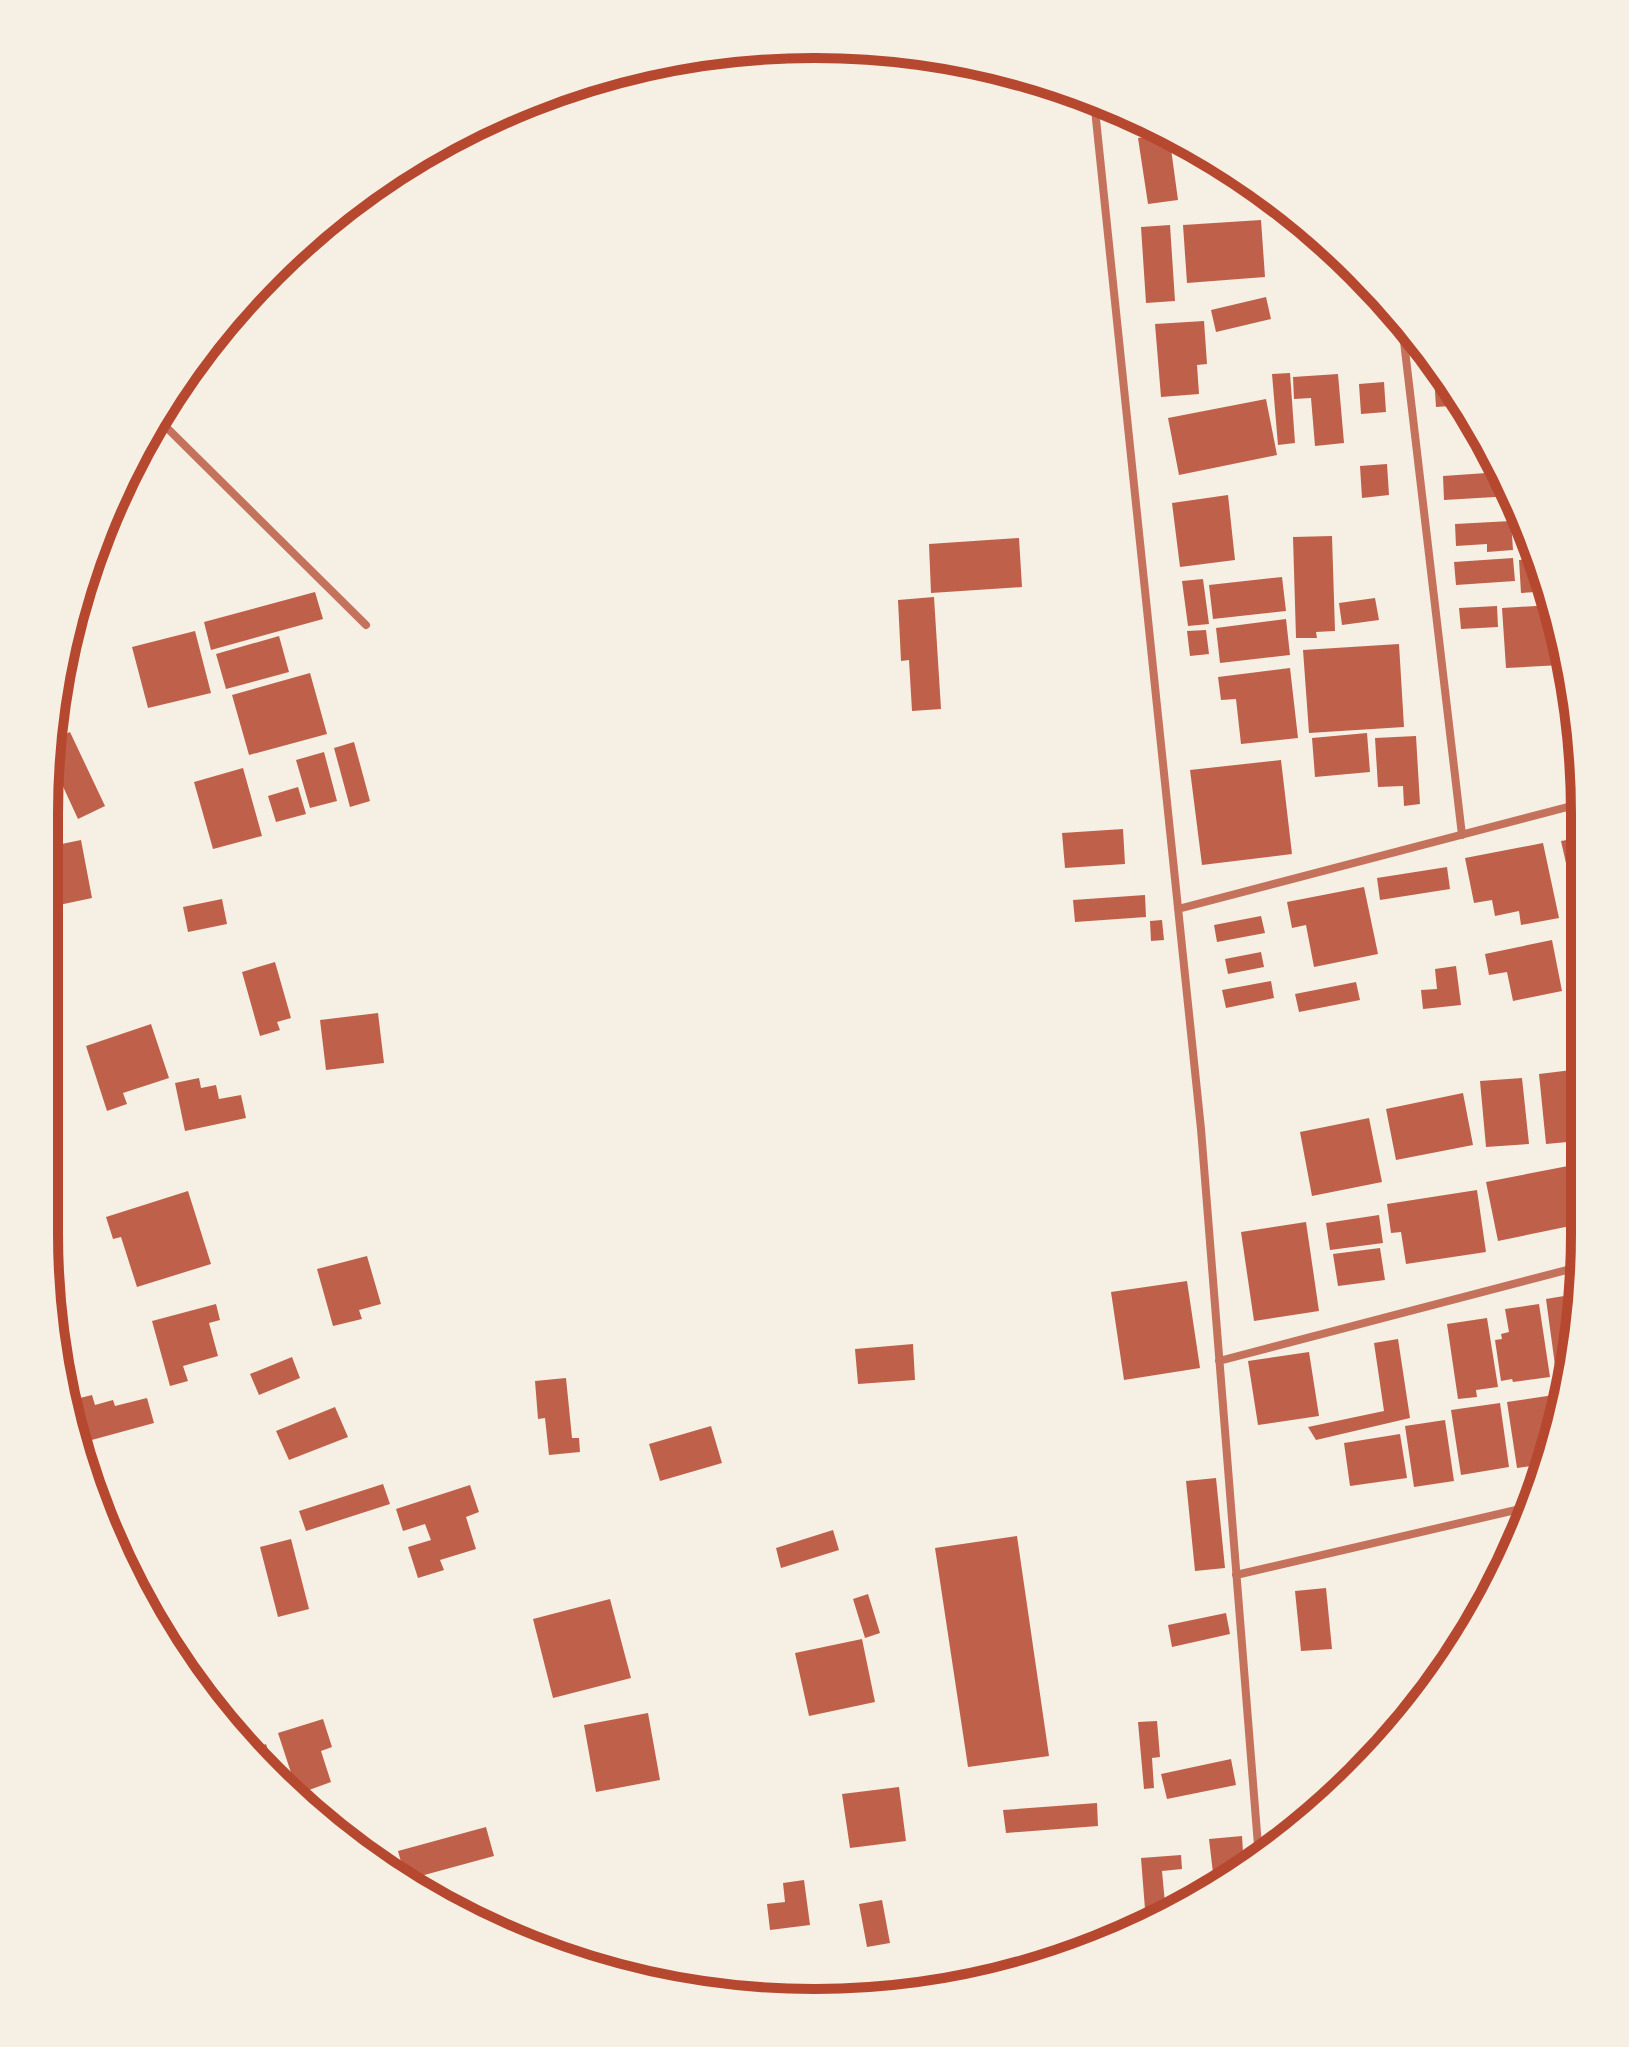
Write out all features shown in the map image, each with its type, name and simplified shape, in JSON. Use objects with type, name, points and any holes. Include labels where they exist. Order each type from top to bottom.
[{"type":"street","points":[[1095,113],[1201,1129],[1258,1845]]},
{"type":"street","points":[[1404,341],[1462,835]]},
{"type":"street","points":[[165,426],[366,625]]},
{"type":"street","points":[[1178,909],[1571,806]]},
{"type":"street","points":[[1219,1361],[1570,1269]]},
{"type":"street","points":[[1236,1575],[1518,1510]]},
{"type":"building","points":[[1150,136],[1171,147],[1178,200],[1148,204],[1138,138]]},
{"type":"building","points":[[1261,220],[1265,277],[1187,283],[1183,225]]},
{"type":"building","points":[[1170,225],[1175,301],[1146,303],[1141,227]]},
{"type":"building","points":[[1266,297],[1271,319],[1216,332],[1211,310]]},
{"type":"building","points":[[1204,321],[1207,364],[1197,365],[1199,394],[1161,397],[1155,324]]},
{"type":"building","points":[[1290,373],[1295,443],[1278,445],[1272,374]]},
{"type":"building","points":[[1338,374],[1344,443],[1315,446],[1311,398],[1294,399],[1293,377]]},
{"type":"building","points":[[1434,381],[1451,406],[1436,407]]},
{"type":"building","points":[[1384,382],[1386,412],[1361,414],[1359,384]]},
{"type":"building","points":[[1266,399],[1277,455],[1179,475],[1168,418]]},
{"type":"building","points":[[1387,464],[1389,495],[1362,498],[1360,466]]},
{"type":"building","points":[[1489,473],[1500,497],[1444,500],[1443,476]]},
{"type":"building","points":[[1228,495],[1235,560],[1180,567],[1172,503]]},
{"type":"building","points":[[1511,521],[1513,550],[1487,552],[1487,544],[1456,546],[1455,524]]},
{"type":"building","points":[[1332,536],[1335,631],[1316,632],[1317,638],[1296,638],[1293,537]]},
{"type":"building","points":[[1019,538],[1022,587],[931,593],[929,544]]},
{"type":"building","points":[[1513,558],[1515,581],[1456,585],[1454,562]]},
{"type":"building","points":[[1519,560],[1527,560],[1537,592],[1521,593]]},
{"type":"building","points":[[1282,577],[1286,611],[1213,619],[1209,585]]},
{"type":"building","points":[[1203,579],[1209,624],[1188,626],[1182,581]]},
{"type":"building","points":[[315,592],[323,619],[211,650],[204,622]]},
{"type":"building","points":[[934,597],[941,709],[912,711],[909,660],[901,661],[898,600]]},
{"type":"building","points":[[1375,598],[1379,620],[1342,625],[1339,603]]},
{"type":"building","points":[[1497,606],[1498,627],[1461,629],[1459,608]]},
{"type":"building","points":[[1541,606],[1556,665],[1506,668],[1502,608]]},
{"type":"building","points":[[1286,619],[1290,655],[1220,663],[1216,628]]},
{"type":"building","points":[[1206,630],[1209,654],[1190,656],[1187,631]]},
{"type":"building","points":[[195,631],[211,693],[148,708],[132,647]]},
{"type":"building","points":[[279,636],[289,672],[226,689],[216,654]]},
{"type":"building","points":[[1399,644],[1404,727],[1309,733],[1303,650]]},
{"type":"building","points":[[1290,668],[1298,738],[1241,744],[1236,699],[1221,700],[1218,677]]},
{"type":"building","points":[[310,673],[327,734],[249,755],[232,695]]},
{"type":"building","points":[[70,732],[105,806],[78,819],[59,779],[62,735]]},
{"type":"building","points":[[1367,733],[1370,772],[1315,777],[1312,738]]},
{"type":"building","points":[[1416,736],[1420,804],[1404,806],[1403,786],[1378,787],[1375,738]]},
{"type":"building","points":[[354,742],[370,801],[350,807],[334,748]]},
{"type":"building","points":[[324,752],[337,801],[310,808],[296,760]]},
{"type":"building","points":[[1281,760],[1292,854],[1202,865],[1190,770]]},
{"type":"building","points":[[243,768],[262,836],[213,849],[194,782]]},
{"type":"building","points":[[298,787],[306,814],[276,822],[268,796]]},
{"type":"building","points":[[1123,829],[1125,864],[1065,868],[1062,833]]},
{"type":"building","points":[[1571,839],[1571,871],[1568,872],[1561,841]]},
{"type":"building","points":[[81,840],[92,898],[59,905],[58,845]]},
{"type":"building","points":[[1543,843],[1559,918],[1521,925],[1519,911],[1495,916],[1492,900],[1474,903],[1465,858]]},
{"type":"building","points":[[1447,867],[1450,889],[1380,900],[1377,878]]},
{"type":"building","points":[[1364,887],[1378,954],[1314,967],[1306,925],[1292,928],[1287,902]]},
{"type":"building","points":[[1145,895],[1146,917],[1075,922],[1073,900]]},
{"type":"building","points":[[222,899],[227,924],[188,932],[183,907]]},
{"type":"building","points":[[1261,916],[1265,933],[1217,942],[1214,925]]},
{"type":"building","points":[[1162,920],[1164,940],[1151,941],[1150,921]]},
{"type":"building","points":[[1571,935],[1571,956],[1567,936]]},
{"type":"building","points":[[1552,940],[1562,991],[1513,1001],[1507,972],[1489,975],[1485,954]]},
{"type":"building","points":[[1261,952],[1264,967],[1228,974],[1225,959]]},
{"type":"building","points":[[275,962],[291,1018],[277,1022],[280,1030],[260,1036],[242,972]]},
{"type":"building","points":[[1456,966],[1461,1005],[1423,1009],[1421,990],[1437,989],[1435,969]]},
{"type":"building","points":[[1271,981],[1274,998],[1226,1008],[1222,990]]},
{"type":"building","points":[[1356,982],[1360,1000],[1299,1012],[1295,994]]},
{"type":"building","points":[[378,1013],[384,1063],[326,1070],[320,1020]]},
{"type":"building","points":[[151,1024],[169,1078],[123,1093],[127,1104],[107,1111],[86,1046]]},
{"type":"building","points":[[1571,1070],[1571,1142],[1546,1144],[1539,1074]]},
{"type":"building","points":[[199,1078],[201,1088],[216,1085],[219,1099],[241,1095],[246,1118],[185,1131],[175,1083]]},
{"type":"building","points":[[1522,1078],[1529,1144],[1486,1147],[1480,1081]]},
{"type":"building","points":[[1463,1093],[1473,1145],[1396,1160],[1386,1109]]},
{"type":"building","points":[[1369,1118],[1382,1182],[1312,1196],[1300,1132]]},
{"type":"building","points":[[1568,1166],[1571,1226],[1498,1241],[1486,1182]]},
{"type":"building","points":[[1477,1190],[1486,1252],[1406,1264],[1401,1232],[1391,1233],[1387,1204]]},
{"type":"building","points":[[188,1191],[211,1264],[137,1287],[121,1237],[113,1239],[106,1217]]},
{"type":"building","points":[[1379,1215],[1383,1243],[1330,1250],[1326,1223]]},
{"type":"building","points":[[1306,1222],[1319,1311],[1254,1321],[1241,1232]]},
{"type":"building","points":[[1380,1248],[1385,1280],[1338,1286],[1333,1254]]},
{"type":"building","points":[[367,1256],[381,1304],[359,1310],[362,1319],[333,1326],[317,1269]]},
{"type":"building","points":[[1187,1281],[1200,1368],[1124,1380],[1111,1292]]},
{"type":"building","points":[[1564,1296],[1566,1313],[1557,1377],[1546,1299]]},
{"type":"building","points":[[216,1304],[220,1320],[209,1323],[218,1356],[183,1366],[188,1381],[170,1386],[152,1321]]},
{"type":"building","points":[[1539,1304],[1550,1377],[1501,1381],[1495,1340],[1502,1339],[1501,1334],[1509,1332],[1505,1309]]},
{"type":"building","points":[[1487,1318],[1498,1387],[1476,1390],[1477,1397],[1458,1399],[1447,1324]]},
{"type":"building","points":[[1398,1339],[1410,1418],[1316,1440],[1308,1427],[1384,1411],[1374,1343]]},
{"type":"building","points":[[913,1344],[915,1380],[858,1384],[855,1349]]},
{"type":"building","points":[[1309,1352],[1319,1416],[1258,1425],[1248,1361]]},
{"type":"building","points":[[292,1357],[300,1378],[259,1395],[250,1374]]},
{"type":"building","points":[[566,1378],[572,1438],[579,1438],[580,1452],[549,1455],[545,1418],[538,1419],[535,1381]]},
{"type":"building","points":[[92,1395],[95,1405],[113,1400],[115,1406],[147,1398],[154,1423],[88,1441],[77,1399]]},
{"type":"building","points":[[1553,1395],[1534,1466],[1517,1468],[1507,1402]]},
{"type":"building","points":[[1500,1403],[1509,1467],[1461,1475],[1451,1410]]},
{"type":"building","points":[[335,1407],[348,1437],[289,1460],[276,1431]]},
{"type":"building","points":[[1445,1420],[1454,1481],[1414,1487],[1405,1426]]},
{"type":"building","points":[[711,1426],[722,1463],[660,1481],[649,1444]]},
{"type":"building","points":[[1400,1434],[1407,1478],[1350,1486],[1344,1443]]},
{"type":"building","points":[[1216,1478],[1225,1568],[1195,1571],[1186,1481]]},
{"type":"building","points":[[383,1484],[390,1504],[306,1531],[299,1511]]},
{"type":"building","points":[[470,1485],[479,1512],[466,1517],[476,1549],[440,1560],[444,1570],[418,1578],[408,1547],[431,1540],[425,1524],[403,1531],[396,1509]]},
{"type":"building","points":[[833,1530],[839,1550],[781,1568],[776,1548]]},
{"type":"building","points":[[1017,1536],[1049,1756],[968,1767],[935,1548]]},
{"type":"building","points":[[291,1539],[309,1609],[278,1617],[260,1547]]},
{"type":"building","points":[[1326,1588],[1332,1649],[1301,1651],[1295,1591]]},
{"type":"building","points":[[868,1594],[880,1633],[865,1638],[853,1599]]},
{"type":"building","points":[[610,1599],[631,1678],[553,1698],[533,1619]]},
{"type":"building","points":[[1226,1613],[1230,1634],[1172,1647],[1168,1625]]},
{"type":"building","points":[[862,1639],[875,1702],[809,1716],[795,1653]]},
{"type":"building","points":[[648,1713],[660,1780],[596,1792],[584,1725]]},
{"type":"building","points":[[323,1719],[332,1747],[321,1751],[331,1782],[306,1791],[293,1780],[278,1733]]},
{"type":"building","points":[[1157,1721],[1160,1757],[1152,1758],[1154,1788],[1144,1789],[1138,1722]]},
{"type":"building","points":[[1231,1759],[1236,1785],[1167,1799],[1161,1774]]},
{"type":"building","points":[[899,1787],[906,1841],[850,1848],[842,1794]]},
{"type":"building","points":[[1097,1803],[1098,1826],[1006,1833],[1003,1810]]},
{"type":"building","points":[[486,1827],[494,1856],[418,1877],[402,1867],[398,1851]]},
{"type":"building","points":[[1242,1836],[1243,1856],[1213,1873],[1209,1839]]},
{"type":"building","points":[[1181,1855],[1182,1869],[1162,1871],[1165,1903],[1145,1913],[1141,1858]]},
{"type":"building","points":[[804,1880],[810,1925],[770,1930],[767,1904],[785,1902],[783,1883]]},
{"type":"building","points":[[882,1900],[890,1943],[867,1947],[859,1904]]}]
